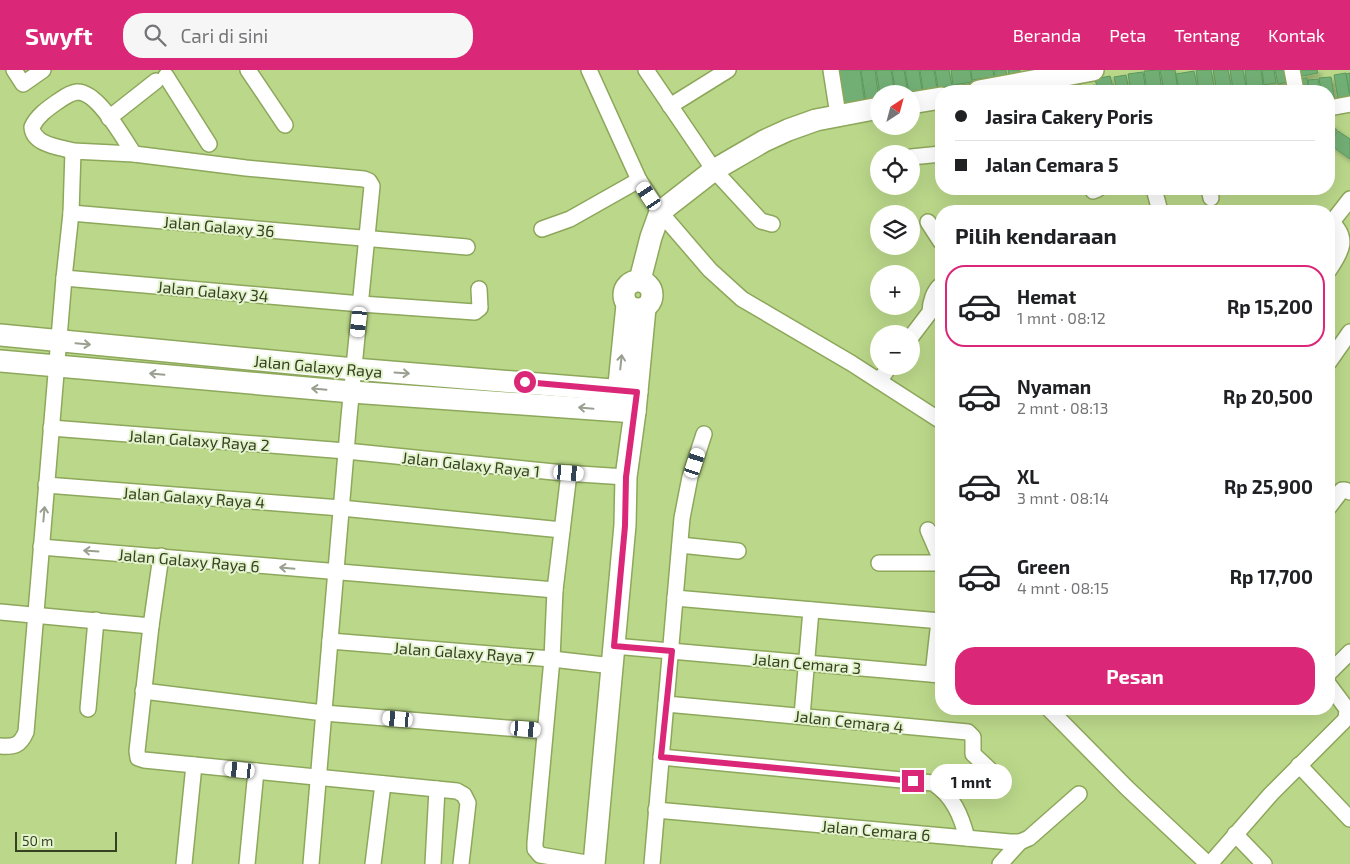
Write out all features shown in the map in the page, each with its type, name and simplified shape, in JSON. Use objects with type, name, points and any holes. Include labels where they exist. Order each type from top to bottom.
[{"type":"street","points":[[14,70],[23,84],[43,70]]},
{"type":"street","points":[[589,70],[639,180],[660,212],[710,270],[742,299],[879,381],[935,417]]},
{"type":"street","points":[[646,70],[714,170],[761,221],[772,224]]},
{"type":"street","points":[[670,106],[728,70]]},
{"type":"street","points":[[831,70],[838,115]]},
{"type":"street","points":[[1012,85],[1093,70]]},
{"type":"street","points":[[1292,70],[1295,85]]},
{"type":"street","points":[[250,71],[285,125]]},
{"type":"street","points":[[110,118],[161,74],[209,144]]},
{"type":"street","points":[[134,154],[100,104],[90,96],[77,92],[66,96],[44,112],[32,127],[35,136],[44,143],[73,151],[134,154],[246,168],[364,179],[369,181],[372,186],[346,451],[311,864]]},
{"type":"street","points":[[920,102],[935,99]]},
{"type":"street","points":[[1335,107],[1350,104]]},
{"type":"street","points":[[569,473],[555,590],[552,659],[535,843],[540,855],[593,864],[608,659],[625,526],[626,477],[630,440],[626,401],[636,306],[650,303],[653,296],[652,289],[647,283],[640,280],[650,237],[660,212],[714,170],[764,141],[816,120],[870,110]]},
{"type":"street","points":[[0,746],[19,744],[26,732],[56,365],[71,213],[73,151]]},
{"type":"street","points":[[920,156],[935,155]]},
{"type":"street","points":[[542,228],[570,219],[639,180]]},
{"type":"street","points":[[1335,215],[1350,198]]},
{"type":"street","name":"Jalan Galaxy 36","points":[[71,213],[467,247]]},
{"type":"street","points":[[928,222],[935,233]]},
{"type":"street","points":[[1335,226],[1344,235],[1347,242],[1335,261]]},
{"type":"street","name":"Jalan Galaxy 34","points":[[64,278],[475,312],[480,308],[479,289]]},
{"type":"street","points":[[920,325],[930,312],[935,293]]},
{"type":"street","points":[[1335,353],[1350,332]]},
{"type":"street","name":"Jalan Galaxy Raya","points":[[0,335],[354,369],[626,401]]},
{"type":"street","name":"Jalan Galaxy Raya","points":[[0,361],[352,392],[626,401]]},
{"type":"street","points":[[879,381],[883,375]]},
{"type":"street","name":"Jalan Galaxy Raya 2","points":[[51,428],[346,451]]},
{"type":"street","points":[[652,864],[672,651],[682,518],[690,477],[704,434]]},
{"type":"street","name":"Jalan Galaxy Raya 1","points":[[346,451],[626,477]]},
{"type":"street","name":"Jalan Galaxy Raya 4","points":[[46,485],[341,508],[562,530]]},
{"type":"street","points":[[1335,499],[1342,490],[1350,492]]},
{"type":"street","points":[[928,530],[935,547]]},
{"type":"street","points":[[680,545],[738,551]]},
{"type":"street","name":"Jalan Galaxy Raya 6","points":[[41,548],[161,556],[336,573],[555,590]]},
{"type":"street","points":[[161,556],[143,691],[137,751],[138,758],[256,772],[457,791],[464,795],[468,803],[461,864]]},
{"type":"street","points":[[879,563],[935,561]]},
{"type":"street","points":[[675,598],[935,621]]},
{"type":"street","points":[[802,716],[812,610]]},
{"type":"street","points":[[0,612],[151,626]]},
{"type":"street","points":[[88,709],[96,620]]},
{"type":"street","name":"Jalan Galaxy Raya 7","points":[[330,641],[552,659],[608,659]]},
{"type":"street","name":"Jalan Cemara 3","points":[[608,659],[672,651],[935,675]]},
{"type":"street","points":[[1335,667],[1350,652]]},
{"type":"street","points":[[143,691],[324,713],[544,731]]},
{"type":"street","points":[[1055,715],[1127,788],[1209,864],[1298,765],[1346,719],[1346,710],[1335,694]]},
{"type":"street","name":"Jalan Cemara 4","points":[[666,704],[968,732],[973,737],[973,754],[1003,782]]},
{"type":"street","points":[[661,757],[933,783],[954,803],[967,838]]},
{"type":"street","points":[[184,864],[194,765]]},
{"type":"street","points":[[1298,765],[1350,819]]},
{"type":"street","points":[[247,864],[256,772]]},
{"type":"street","points":[[373,864],[383,784]]},
{"type":"street","points":[[433,864],[436,789]]},
{"type":"street","points":[[1000,864],[1020,842],[1029,838],[1080,794]]},
{"type":"street","name":"Jalan Cemara 6","points":[[656,810],[1020,842]]},
{"type":"street","points":[[1235,834],[1264,864]]},
{"type":"building","points":[[836,70],[860,70],[865,103],[842,106]]},
{"type":"building","points":[[861,70],[875,70],[877,85],[870,85],[870,101],[866,102]]},
{"type":"building","points":[[876,70],[891,70],[894,85],[878,85]]},
{"type":"building","points":[[892,70],[904,70],[907,85],[894,85]]},
{"type":"building","points":[[905,70],[919,70],[922,91],[920,91],[920,85],[908,85]]},
{"type":"building","points":[[920,70],[934,70],[936,85],[935,88],[923,90]]},
{"type":"building","points":[[935,70],[949,70],[952,85],[938,85]]},
{"type":"building","points":[[951,70],[970,70],[972,82],[953,85]]},
{"type":"building","points":[[971,70],[993,70],[994,77],[972,80]]},
{"type":"building","points":[[994,70],[1006,70],[1007,77],[995,78]]},
{"type":"building","points":[[1008,70],[1020,70],[1020,74],[1009,76]]},
{"type":"building","points":[[1159,70],[1161,85],[1146,85],[1144,71]]},
{"type":"building","points":[[1160,70],[1175,70],[1177,85],[1163,85]]},
{"type":"building","points":[[1196,70],[1211,70],[1214,85],[1198,85]]},
{"type":"building","points":[[1213,70],[1228,70],[1231,85],[1216,85]]},
{"type":"building","points":[[1230,70],[1243,70],[1246,85],[1232,85]]},
{"type":"building","points":[[1245,70],[1261,70],[1263,85],[1247,85]]},
{"type":"building","points":[[1262,70],[1274,70],[1276,83],[1264,85]]},
{"type":"building","points":[[1275,70],[1291,70],[1293,81],[1278,84]]},
{"type":"building","points":[[1296,70],[1317,70],[1318,73],[1297,77]]},
{"type":"building","points":[[1194,71],[1197,85],[1178,85],[1176,74]]},
{"type":"building","points":[[1143,72],[1145,85],[1130,85],[1128,74]]},
{"type":"building","points":[[1346,73],[1350,97],[1338,99],[1334,75]]},
{"type":"building","points":[[1350,73],[1350,95],[1346,74]]},
{"type":"building","points":[[1126,75],[1128,85],[1116,85],[1114,77]]},
{"type":"building","points":[[1110,76],[1112,85],[1096,85],[1095,79]]},
{"type":"building","points":[[1331,77],[1332,85],[1320,85],[1319,78]]},
{"type":"building","points":[[1307,78],[1308,85],[1298,85],[1297,79]]},
{"type":"building","points":[[1318,79],[1319,85],[1308,85],[1308,80]]},
{"type":"building","points":[[1338,131],[1350,139],[1350,159],[1335,148],[1335,135]]},
{"type":"route","points":[[525,382],[637,392],[626,477],[625,526],[614,646],[672,651],[661,757],[913,781]]}]
